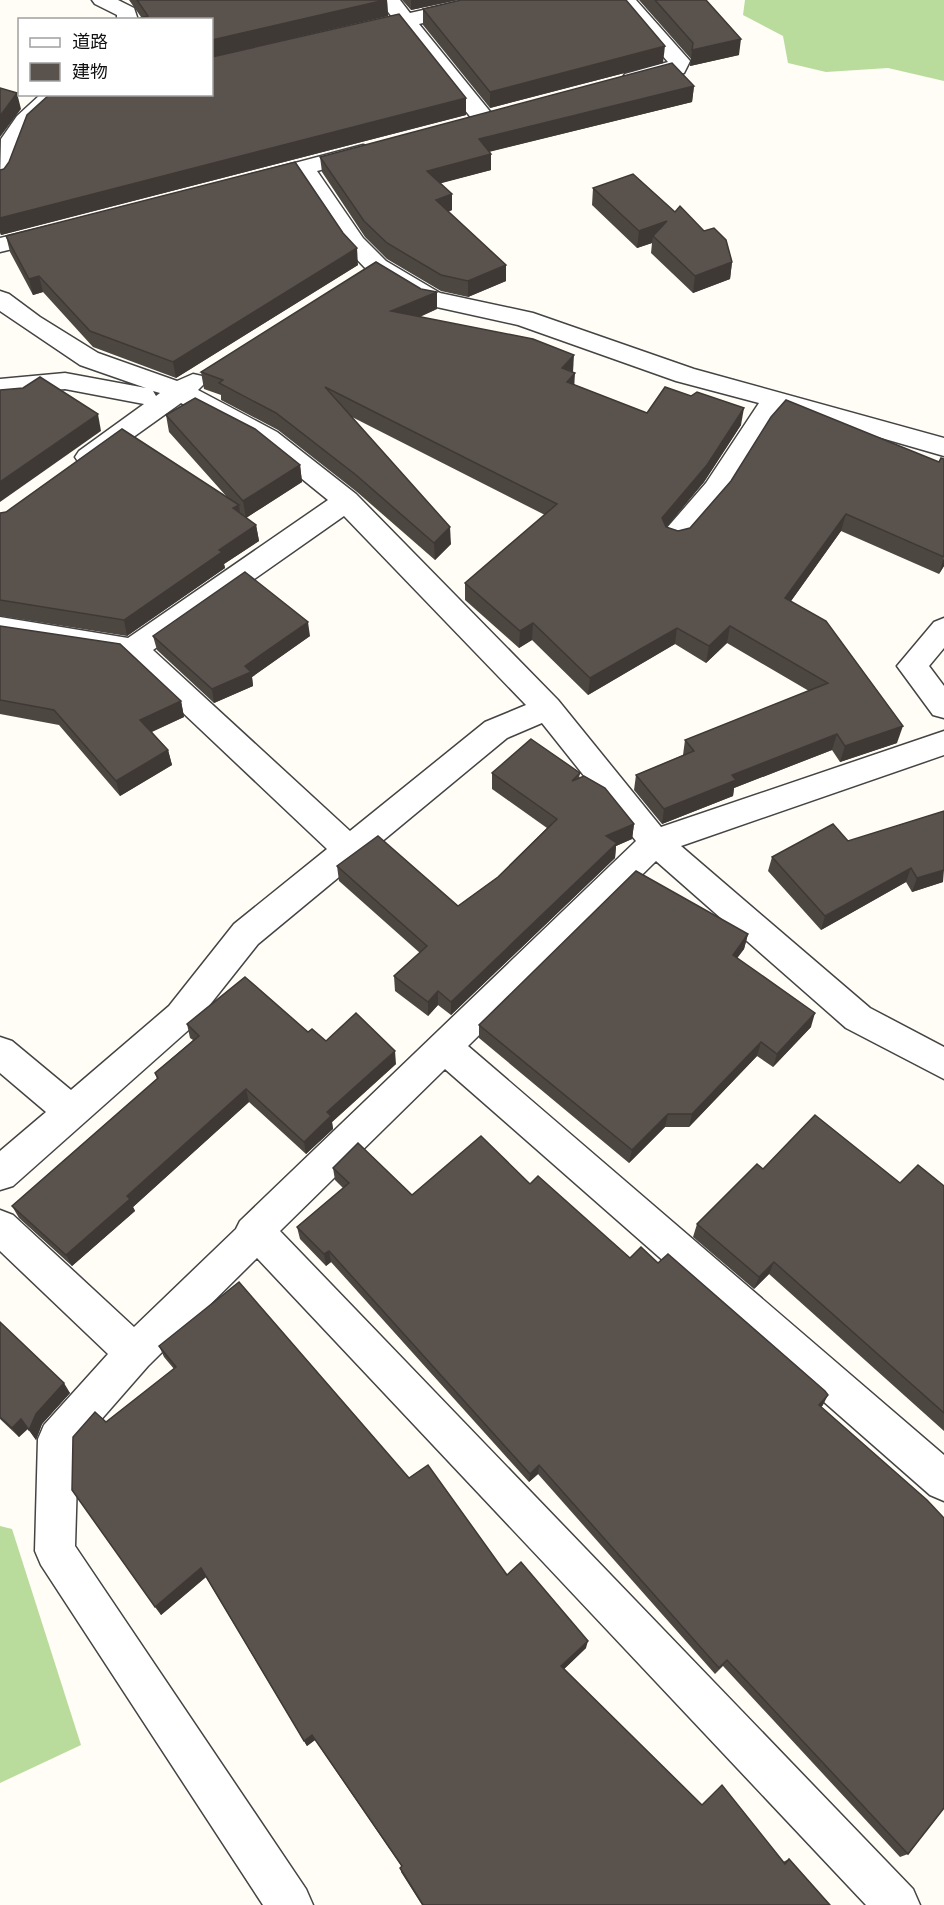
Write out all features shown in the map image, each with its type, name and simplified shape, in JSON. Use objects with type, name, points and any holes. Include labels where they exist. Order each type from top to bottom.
[{"type":"street","points":[[102,0],[127,12],[128,18]]},
{"type":"street","points":[[389,0],[484,119]]},
{"type":"street","points":[[337,36],[495,0]]},
{"type":"street","points":[[608,86],[676,68],[679,61],[626,0]]},
{"type":"street","points":[[0,178],[8,145],[15,130],[30,113],[53,96]]},
{"type":"street","points":[[461,125],[507,113]]},
{"type":"street","points":[[236,185],[383,146]]},
{"type":"street","points":[[304,168],[354,243],[367,272],[432,299],[524,319],[685,375],[944,447]]},
{"type":"street","points":[[0,245],[68,228]]},
{"type":"street","points":[[0,298],[31,323],[88,359],[268,438],[346,501],[547,708],[656,842],[858,1017],[944,1064]]},
{"type":"street","points":[[65,473],[218,366]]},
{"type":"street","points":[[0,387],[65,381],[173,396]]},
{"type":"street","points":[[676,536],[716,490],[775,399]]},
{"type":"street","points":[[133,650],[346,501]]},
{"type":"street","points":[[0,628],[133,650],[350,850]]},
{"type":"street","points":[[944,629],[912,666],[944,707]]},
{"type":"street","points":[[0,1174],[181,1016],[246,934],[496,730],[547,708]]},
{"type":"street","points":[[897,1905],[258,1233],[253,1233],[656,842],[944,743]]},
{"type":"street","points":[[446,1048],[944,1481]]},
{"type":"street","points":[[0,1052],[71,1111]]},
{"type":"street","points":[[0,1227],[134,1353]]},
{"type":"street","points":[[258,1233],[134,1353],[58,1439],[55,1551],[290,1905]]},
{"type":"green space","points":[[745,0],[944,0],[944,81],[888,68],[826,72],[788,63],[783,36],[743,15]]},
{"type":"green space","points":[[0,1526],[12,1529],[81,1745],[0,1783]]},
{"type":"building","points":[[137,0],[385,0],[213,40],[213,18],[140,18],[148,16]]},
{"type":"building","points":[[461,0],[626,0],[665,46],[490,92],[423,9]]},
{"type":"building","points":[[655,0],[706,0],[741,39],[692,50],[693,43]]},
{"type":"building","points":[[399,14],[466,98],[0,218],[0,170],[4,169],[9,162],[27,115],[48,96],[213,96],[213,57]]},
{"type":"building","points":[[672,63],[694,86],[479,139],[491,154],[427,171],[452,194],[436,200],[506,265],[468,281],[441,275],[387,243],[364,221],[320,157]]},
{"type":"building","points":[[0,88],[17,93],[0,116]]},
{"type":"building","points":[[295,162],[343,233],[357,248],[173,362],[90,331],[39,276],[29,279],[6,236]]},
{"type":"building","points":[[633,174],[675,212],[680,206],[704,231],[714,228],[726,240],[732,262],[695,276],[653,236],[667,221],[639,231],[593,188]]},
{"type":"building","points":[[376,262],[421,289],[437,292],[391,311],[533,339],[574,355],[562,368],[575,373],[567,382],[647,413],[665,387],[691,396],[697,392],[744,408],[707,465],[662,518],[666,527],[678,531],[690,528],[731,481],[771,417],[786,400],[939,462],[941,458],[944,459],[944,557],[846,514],[785,598],[826,621],[903,726],[845,746],[837,734],[732,775],[736,780],[664,809],[636,775],[694,751],[685,740],[828,683],[730,626],[709,646],[677,628],[590,678],[533,623],[520,631],[465,583],[557,504],[325,387],[450,527],[434,543],[356,475],[276,413],[219,383],[223,380],[201,372]]},
{"type":"building","points":[[40,377],[98,414],[0,482],[0,390],[23,388]]},
{"type":"building","points":[[195,398],[255,429],[300,465],[243,501],[166,415]]},
{"type":"building","points":[[122,429],[239,505],[233,508],[256,525],[219,550],[222,552],[124,620],[0,600],[0,513],[6,512]]},
{"type":"building","points":[[245,572],[308,622],[245,666],[251,672],[212,689],[153,636]]},
{"type":"building","points":[[0,626],[120,644],[181,701],[140,720],[168,750],[116,781],[54,710],[0,700]]},
{"type":"building","points":[[531,739],[580,773],[572,781],[584,776],[605,788],[634,824],[606,836],[617,843],[451,1002],[438,991],[428,1002],[394,976],[427,946],[337,866],[378,836],[458,906],[498,877],[557,819],[492,773]]},
{"type":"building","points":[[944,811],[944,870],[917,878],[911,868],[825,916],[772,857],[833,824],[848,841]]},
{"type":"building","points":[[636,871],[748,934],[733,955],[815,1013],[777,1054],[761,1042],[692,1114],[668,1114],[632,1150],[479,1025]]},
{"type":"building","points":[[245,977],[308,1032],[312,1029],[326,1041],[356,1013],[395,1051],[327,1112],[331,1116],[304,1142],[246,1089],[127,1196],[130,1199],[66,1255],[12,1206],[158,1078],[155,1073],[199,1036],[187,1024]]},
{"type":"building","points":[[815,1115],[900,1183],[918,1165],[944,1186],[944,1413],[774,1262],[759,1277],[697,1224],[757,1164],[763,1169]]},
{"type":"building","points":[[481,1136],[530,1184],[538,1176],[630,1258],[641,1247],[658,1263],[668,1254],[825,1391],[828,1395],[819,1405],[927,1500],[944,1518],[944,1808],[908,1854],[727,1660],[719,1668],[539,1465],[530,1474],[329,1251],[324,1254],[297,1227],[349,1183],[333,1168],[358,1143],[412,1195]]},
{"type":"building","points":[[239,1282],[409,1478],[428,1465],[507,1575],[521,1562],[588,1641],[561,1666],[702,1805],[722,1785],[785,1864],[789,1859],[830,1905],[423,1905],[400,1868],[402,1866],[312,1735],[304,1741],[201,1568],[155,1607],[72,1490],[73,1437],[95,1412],[106,1422],[176,1367],[159,1346]]},
{"type":"building","points":[[0,1322],[64,1383],[36,1414],[29,1430],[21,1419],[12,1428],[0,1417]]}]
